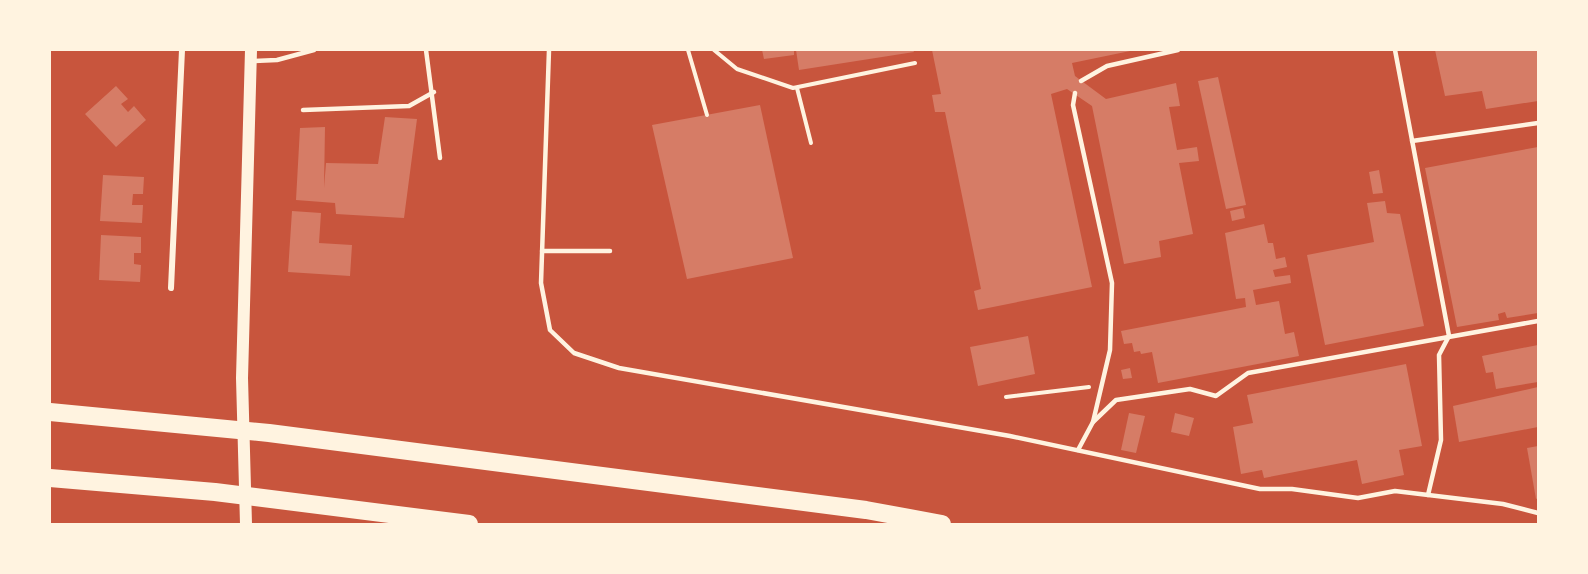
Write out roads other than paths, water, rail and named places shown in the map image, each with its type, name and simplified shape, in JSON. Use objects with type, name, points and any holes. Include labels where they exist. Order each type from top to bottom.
[{"type":"highway","points":[[50,412],[269,433],[866,510],[942,525]]},
{"type":"highway","points":[[50,478],[215,492],[469,525]]},
{"type":"main road","points":[[246,525],[243,378],[251,56]]},
{"type":"street","points":[[171,288],[182,50]]},
{"type":"lane","points":[[251,56],[277,60],[314,50]]},
{"type":"lane","points":[[426,50],[434,92],[440,158]]},
{"type":"lane","points":[[549,50],[541,283],[550,330],[574,352],[619,368],[918,419],[1260,489],[1292,489],[1358,498],[1395,491],[1503,504],[1539,513]]},
{"type":"lane","points":[[1081,81],[1107,66],[1178,50]]},
{"type":"lane","points":[[1395,50],[1449,336],[1439,355],[1441,440],[1428,495]]},
{"type":"lane","points":[[303,110],[409,106],[434,92]]},
{"type":"lane","points":[[1075,93],[1073,105],[1112,283],[1110,350],[1092,422],[1078,450]]},
{"type":"lane","points":[[1412,141],[1539,123]]},
{"type":"lane","points":[[542,251],[610,251]]},
{"type":"lane","points":[[1092,422],[1116,400],[1190,389],[1216,396],[1248,373],[1539,321]]}]
